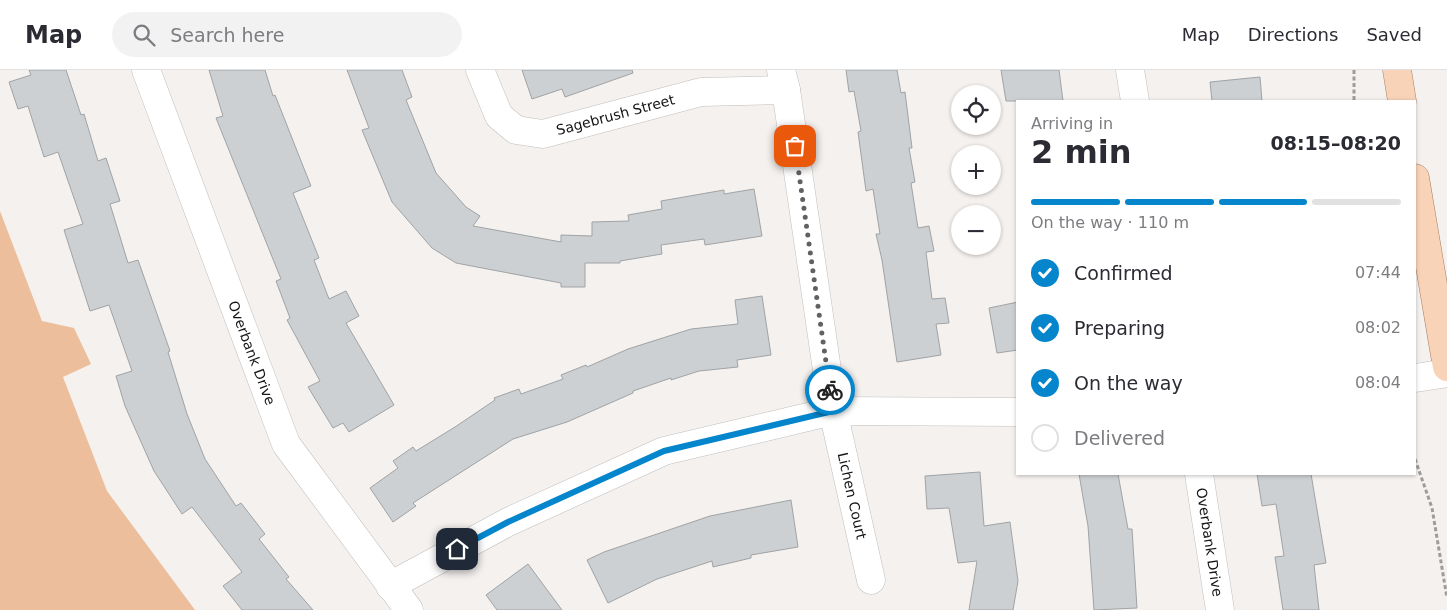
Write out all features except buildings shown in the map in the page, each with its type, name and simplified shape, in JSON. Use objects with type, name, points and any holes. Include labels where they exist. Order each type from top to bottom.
[{"type":"main road","points":[[1397,70],[1402,100]]},
{"type":"main road","points":[[1416,184],[1447,367]]},
{"type":"street","name":"Overbank Drive","points":[[146,70],[286,444],[409,610]]},
{"type":"street","name":"Sagebrush Street","points":[[480,70],[499,116],[516,130],[543,134],[701,92],[784,80]]},
{"type":"street","points":[[1130,70],[1135,100]]},
{"type":"street","name":"Lichen Court","points":[[784,80],[833,411],[871,580]]},
{"type":"street","points":[[1416,378],[1447,373]]},
{"type":"street","points":[[390,586],[508,522],[664,451],[833,411],[1016,412]]},
{"type":"street","name":"Overbank Drive","points":[[1199,475],[1220,610]]},
{"type":"path","points":[[1354,70],[1354,100]]},
{"type":"path","points":[[1416,462],[1432,508],[1447,598]]},
{"type":"shaded area","points":[[0,211],[42,321],[74,328],[91,364],[63,377],[107,491],[195,610],[0,610]]},
{"type":"way so far","points":[[795,146],[830,390]]},
{"type":"route","points":[[457,549],[508,522],[664,451],[833,411],[830,390]]}]
